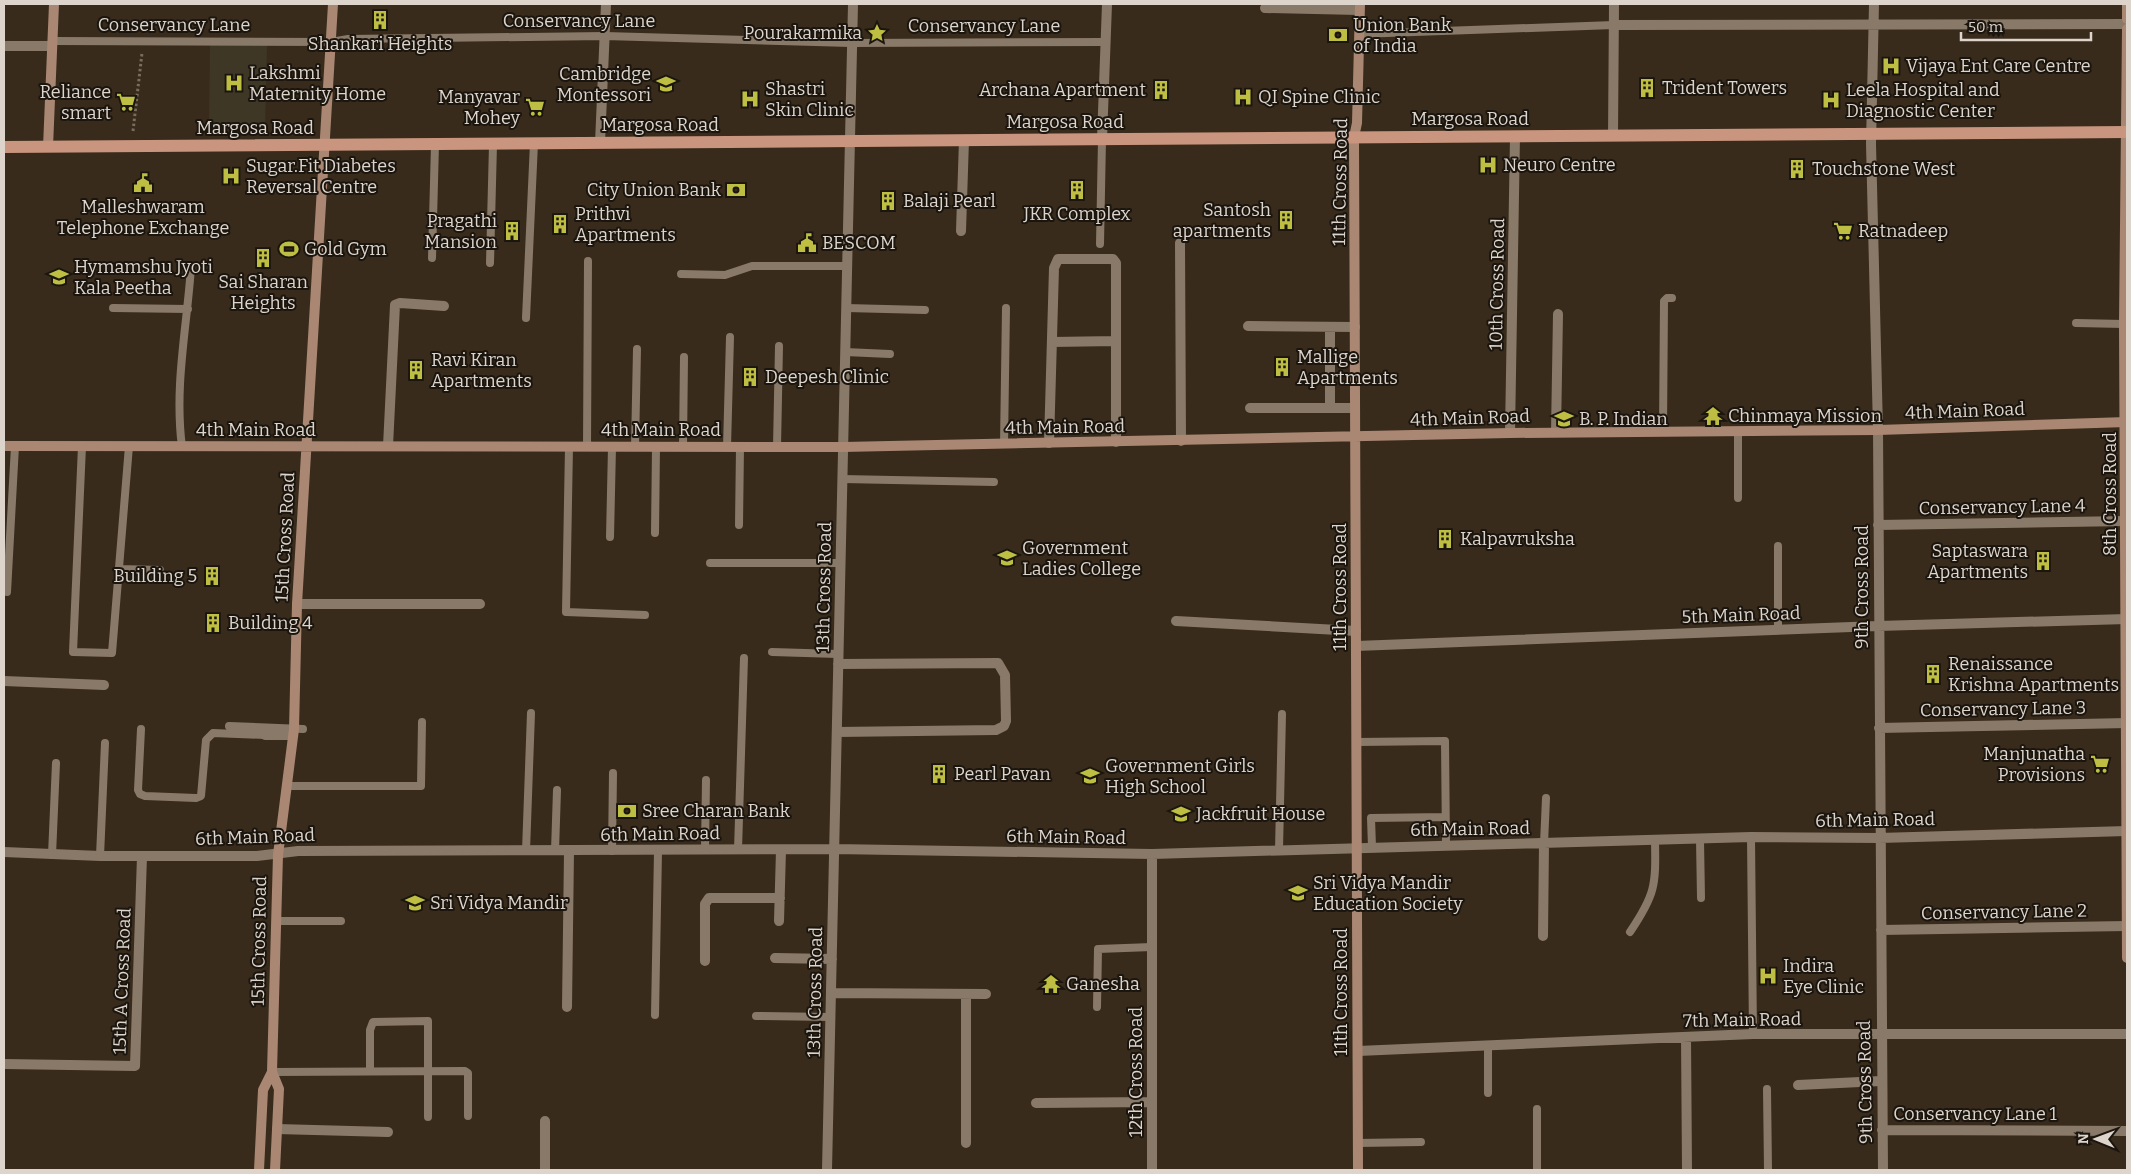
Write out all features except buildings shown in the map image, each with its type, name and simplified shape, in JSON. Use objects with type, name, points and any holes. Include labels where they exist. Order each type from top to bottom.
[{"type":"main road","name":"Margosa Road","points":[[4,147],[2126,132]]},
{"type":"street","points":[[48,146],[54,4]]},
{"type":"street","name":"15th Cross Road","points":[[275,1170],[279,1089],[272,1072],[278,855],[297,731],[297,604],[333,4]]},
{"type":"street","points":[[600,143],[606,4]]},
{"type":"street","name":"13th Cross Road","points":[[828,1170],[853,4]]},
{"type":"street","points":[[1102,139],[1107,4]]},
{"type":"street","points":[[1613,136],[1614,4]]},
{"type":"street","name":"9th Cross Road","points":[[1874,4],[1872,134],[1878,430],[1880,1034],[1883,1170]]},
{"type":"street","points":[[2127,4],[2127,19]]},
{"type":"street","points":[[1265,8],[1360,7]]},
{"type":"street","name":"11th Cross Road","points":[[1358,1170],[1354,138],[1357,123],[1360,7]]},
{"type":"street","points":[[1614,25],[1873,26],[2127,24]]},
{"type":"street","name":"8th Cross Road","points":[[2127,29],[2124,324],[2127,422],[2127,958]]},
{"type":"street","name":"Conservancy Lane","points":[[4,46],[52,43]]},
{"type":"street","name":"10th Cross Road","points":[[1510,433],[1515,136]]},
{"type":"street","points":[[960,231],[964,140]]},
{"type":"street","points":[[1180,243],[1181,441]]},
{"type":"street","points":[[1049,443],[1054,268],[1058,259],[1114,260],[1116,263],[1116,442]]},
{"type":"street","points":[[388,446],[396,305],[444,306]]},
{"type":"street","points":[[1556,432],[1558,314]]},
{"type":"street","points":[[1248,326],[1355,327]]},
{"type":"street","points":[[1330,327],[1330,408]]},
{"type":"street","points":[[1052,342],[1116,341]]},
{"type":"street","points":[[1250,408],[1355,408]]},
{"type":"street","name":"4th Main Road","points":[[4,446],[843,447],[1355,438],[1556,432],[1878,430],[2127,422]]},
{"type":"street","name":"Conservancy Lane 4","points":[[1878,526],[2127,521]]},
{"type":"street","points":[[297,604],[480,604]]},
{"type":"street","name":"5th Main Road","points":[[1356,646],[1878,626],[2127,620]]},
{"type":"street","points":[[1176,621],[1356,631]]},
{"type":"street","points":[[837,732],[996,730],[1004,726],[1006,721],[1005,675],[998,664],[838,659]]},
{"type":"street","points":[[4,681],[104,685]]},
{"type":"street","name":"Conservancy Lane 3","points":[[1879,728],[2127,723]]},
{"type":"street","points":[[265,735],[297,731]]},
{"type":"street","name":"6th Main Road","points":[[4,852],[100,856],[278,855],[298,851],[705,850],[1152,854],[1700,840],[1751,837],[1879,838],[2127,832]]},
{"type":"street","points":[[1543,936],[1544,844]]},
{"type":"street","points":[[779,921],[781,850]]},
{"type":"street","points":[[567,1007],[569,851]]},
{"type":"street","name":"12th Cross Road","points":[[1152,854],[1152,1170]]},
{"type":"street","name":"15th A Cross Road","points":[[4,1064],[135,1066],[142,856]]},
{"type":"street","points":[[705,961],[705,904],[709,898],[780,898]]},
{"type":"street","name":"Conservancy Lane 2","points":[[1881,930],[2127,926]]},
{"type":"street","points":[[775,958],[832,958]]},
{"type":"street","points":[[831,993],[986,994]]},
{"type":"street","points":[[966,994],[966,1143]]},
{"type":"street","name":"7th Main Road","points":[[1358,1051],[1753,1034],[2127,1034]]},
{"type":"street","points":[[1686,1037],[1687,1170]]},
{"type":"street","name":"15th Cross Road","points":[[259,1170],[263,1090],[272,1072]]},
{"type":"street","points":[[1798,1084],[1881,1081]]},
{"type":"street","points":[[1036,1103],[1152,1102]]},
{"type":"street","points":[[544,1121],[545,1170]]},
{"type":"street","points":[[277,1129],[388,1132]]},
{"type":"street","name":"Conservancy Lane 1","points":[[1882,1130],[2127,1131]]},
{"type":"lane","points":[[1359,34],[1614,25]]},
{"type":"lane","name":"Conservancy Lane","points":[[52,43],[143,41],[330,42],[348,39],[605,36],[851,43],[1106,42]]},
{"type":"lane","points":[[1100,244],[1102,139]]},
{"type":"lane","points":[[526,318],[534,143]]},
{"type":"lane","points":[[432,258],[435,144]]},
{"type":"lane","points":[[490,263],[493,144]]},
{"type":"lane","points":[[587,446],[588,260]]},
{"type":"lane","points":[[182,446],[178,417],[180,403],[179,371],[188,309],[191,266]]},
{"type":"lane","points":[[681,274],[725,275],[752,266],[847,266]]},
{"type":"lane","points":[[1662,432],[1664,301],[1667,298],[1672,298]]},
{"type":"lane","points":[[113,308],[188,309]]},
{"type":"lane","points":[[846,308],[925,310]]},
{"type":"lane","points":[[1004,444],[1006,308]]},
{"type":"lane","points":[[2076,323],[2124,324]]},
{"type":"lane","points":[[727,447],[730,337]]},
{"type":"lane","points":[[777,447],[780,346]]},
{"type":"lane","points":[[635,447],[636,349]]},
{"type":"lane","points":[[845,352],[890,354]]},
{"type":"lane","points":[[683,447],[684,357]]},
{"type":"lane","points":[[1738,431],[1738,498]]},
{"type":"lane","points":[[7,592],[15,446]]},
{"type":"lane","points":[[82,446],[73,652],[112,653],[129,446]]},
{"type":"lane","points":[[569,447],[566,612],[644,615]]},
{"type":"lane","points":[[610,537],[612,447]]},
{"type":"lane","points":[[654,533],[656,447]]},
{"type":"lane","points":[[739,525],[740,447]]},
{"type":"lane","points":[[842,479],[994,482]]},
{"type":"lane","points":[[1778,546],[1778,630]]},
{"type":"lane","points":[[710,563],[840,563]]},
{"type":"lane","points":[[119,569],[160,570]]},
{"type":"lane","points":[[772,652],[838,659]]},
{"type":"lane","points":[[738,850],[744,658]]},
{"type":"lane","points":[[526,851],[531,713]]},
{"type":"lane","points":[[1279,850],[1282,714]]},
{"type":"lane","points":[[288,786],[421,786],[422,722]]},
{"type":"lane","points":[[229,726],[297,731]]},
{"type":"lane","points":[[141,729],[138,790],[140,794],[196,798],[202,796],[204,790],[206,740],[208,736],[213,734],[265,735]]},
{"type":"lane","points":[[1357,742],[1445,741],[1446,846]]},
{"type":"lane","points":[[100,856],[105,743]]},
{"type":"lane","points":[[52,855],[56,763]]},
{"type":"lane","points":[[612,851],[613,774]]},
{"type":"lane","points":[[705,850],[706,780]]},
{"type":"lane","points":[[555,851],[557,790]]},
{"type":"lane","points":[[1544,844],[1546,798]]},
{"type":"lane","points":[[1372,847],[1371,818],[1445,817]]},
{"type":"lane","points":[[1751,837],[1753,1034]]},
{"type":"lane","points":[[1700,840],[1701,898]]},
{"type":"lane","points":[[1630,932],[1646,908],[1656,880],[1654,841]]},
{"type":"lane","points":[[655,1015],[658,851]]},
{"type":"lane","points":[[276,922],[341,921]]},
{"type":"lane","points":[[1097,1007],[1098,949],[1152,947]]},
{"type":"lane","points":[[756,1016],[831,1018]]},
{"type":"lane","points":[[370,1071],[370,1030],[373,1022],[423,1019],[429,1023],[428,1117]]},
{"type":"lane","points":[[1488,1045],[1488,1093]]},
{"type":"lane","points":[[272,1072],[468,1071],[468,1116]]},
{"type":"lane","points":[[1767,1089],[1768,1170]]},
{"type":"lane","points":[[1537,1109],[1537,1170]]},
{"type":"lane","points":[[1358,1143],[1421,1142]]},
{"type":"path","points":[[133,131],[143,41]]},
{"type":"path","points":[[1122,111],[1122,119]]},
{"type":"shaded area","points":[[210,44],[267,44],[265,129],[209,128]]},
{"type":"place","name":"Shankari Heights","points":[[380,20]]},
{"type":"place","name":"Pourakarmika","points":[[877,33]]},
{"type":"place","name":"Union Bank of India","points":[[1338,35]]},
{"type":"place","name":"Vijaya Ent Care Centre","points":[[1891,66]]},
{"type":"place","name":"Lakshmi Maternity Home","points":[[234,83]]},
{"type":"place","name":"Cambridge Montessori","points":[[666,84]]},
{"type":"place","name":"Trident Towers","points":[[1647,88]]},
{"type":"place","name":"Archana Apartment","points":[[1161,90]]},
{"type":"place","name":"QI Spine Clinic","points":[[1243,97]]},
{"type":"place","name":"Shastri Skin Clinic","points":[[750,99]]},
{"type":"place","name":"Leela Hospital and Diagnostic Center","points":[[1831,100]]},
{"type":"place","name":"Reliance smart","points":[[126,102]]},
{"type":"place","name":"Manyavar Mohey","points":[[535,107]]},
{"type":"place","name":"Neuro Centre","points":[[1488,165]]},
{"type":"place","name":"Touchstone West","points":[[1797,169]]},
{"type":"place","name":"Sugar.Fit Diabetes Reversal Centre","points":[[231,176]]},
{"type":"place","name":"Malleshwaram Telephone Exchange","points":[[143,183]]},
{"type":"place","name":"City Union Bank","points":[[736,190]]},
{"type":"place","name":"JKR Complex","points":[[1077,190]]},
{"type":"place","name":"Balaji Pearl","points":[[888,201]]},
{"type":"place","name":"Santosh apartments","points":[[1286,220]]},
{"type":"place","name":"Prithvi Apartments","points":[[560,224]]},
{"type":"place","name":"Pragathi Mansion","points":[[512,231]]},
{"type":"place","name":"Ratnadeep","points":[[1843,231]]},
{"type":"place","name":"BESCOM","points":[[807,243]]},
{"type":"place","name":"Gold Gym","points":[[289,249]]},
{"type":"place","name":"Sai Sharan Heights","points":[[263,258]]},
{"type":"place","name":"Hymamshu Jyoti Kala Peetha","points":[[59,277]]},
{"type":"place","name":"Mallige Apartments","points":[[1282,367]]},
{"type":"place","name":"Ravi Kiran Apartments","points":[[416,370]]},
{"type":"place","name":"Deepesh Clinic","points":[[750,377]]},
{"type":"place","name":"Chinmaya Mission","points":[[1713,416]]},
{"type":"place","name":"B. P. Indian","points":[[1564,419]]},
{"type":"place","name":"Kalpavruksha","points":[[1445,539]]},
{"type":"place","name":"Government Ladies College","points":[[1007,558]]},
{"type":"place","name":"Saptaswara Apartments","points":[[2043,561]]},
{"type":"place","name":"Building 5","points":[[212,576]]},
{"type":"place","name":"Building 4","points":[[213,623]]},
{"type":"place","name":"Renaissance Krishna Apartments","points":[[1933,674]]},
{"type":"place","name":"Manjunatha Provisions","points":[[2100,764]]},
{"type":"place","name":"Pearl Pavan","points":[[939,774]]},
{"type":"place","name":"Government Girls High School","points":[[1090,776]]},
{"type":"place","name":"Sree Charan Bank","points":[[627,811]]},
{"type":"place","name":"Jackfruit House","points":[[1181,814]]},
{"type":"place","name":"Sri Vidya Mandir Education Society","points":[[1298,893]]},
{"type":"place","name":"Sri Vidya Mandir","points":[[415,903]]},
{"type":"place","name":"Indira Eye Clinic","points":[[1768,976]]},
{"type":"place","name":"Ganesha","points":[[1051,984]]}]
